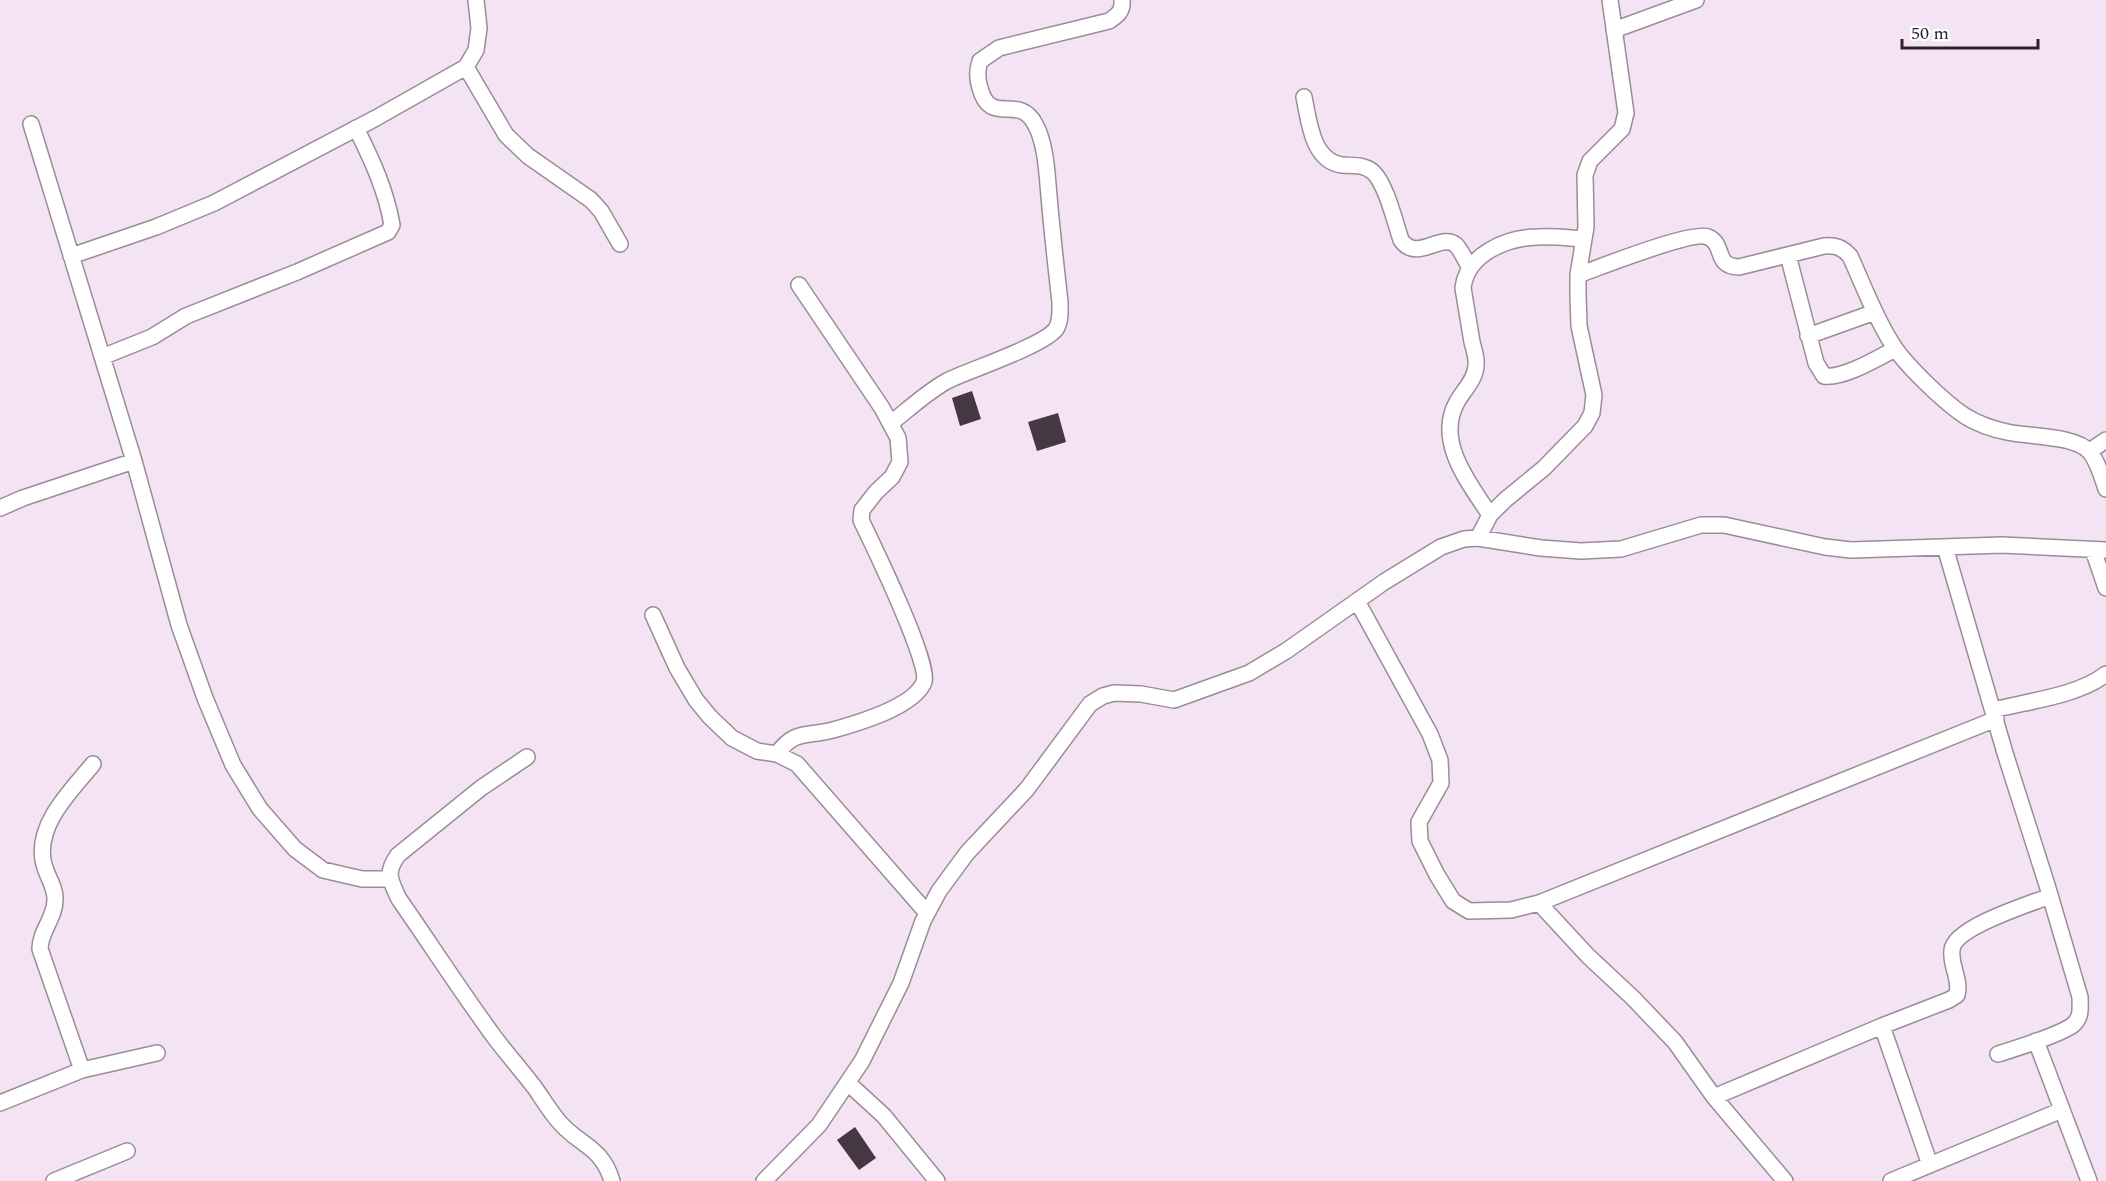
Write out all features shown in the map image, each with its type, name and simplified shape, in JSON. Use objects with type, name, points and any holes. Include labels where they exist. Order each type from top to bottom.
[{"type":"street","points":[[71,256],[195,212],[356,128],[466,67],[476,50],[479,28],[476,0]]},
{"type":"street","points":[[891,423],[945,382],[1040,340],[1056,328],[1060,318],[1060,302],[1045,159],[1036,125],[1028,114],[1020,110],[993,108],[987,105],[978,84],[977,70],[980,61],[999,48],[1109,21],[1118,16],[1122,9],[1122,0]]},
{"type":"street","points":[[1478,538],[1490,515],[1544,468],[1585,426],[1592,413],[1594,395],[1579,326],[1578,275],[1584,239],[1585,175],[1590,161],[1622,129],[1626,113],[1610,0]]},
{"type":"street","points":[[1614,30],[1696,0]]},
{"type":"street","points":[[466,67],[506,135],[528,156],[591,200],[601,211],[620,244]]},
{"type":"street","points":[[1304,97],[1312,135],[1319,149],[1329,161],[1340,165],[1359,165],[1371,171],[1380,180],[1405,246],[1418,249],[1450,242],[1456,245],[1469,266]]},
{"type":"street","points":[[31,124],[134,461],[179,625],[232,765],[260,809],[295,849],[323,870],[362,879],[389,879]]},
{"type":"street","points":[[102,357],[152,337],[186,316],[297,272],[388,232],[392,225],[387,198],[378,172],[356,128]]},
{"type":"street","points":[[1578,275],[1672,242],[1700,236],[1708,237],[1716,243],[1723,262],[1729,267],[1739,267],[1824,246],[1834,245],[1844,249],[1850,256],[1875,312],[1895,349],[1945,401],[1965,416],[1986,427],[2078,444],[2090,451],[2106,489]]},
{"type":"street","points":[[1490,515],[1459,466],[1453,452],[1450,431],[1450,416],[1469,384],[1476,365],[1462,288],[1464,276],[1476,259],[1493,249],[1520,239],[1537,237],[1584,239]]},
{"type":"street","points":[[1788,255],[1815,363],[1824,376],[1830,377],[1860,366],[1895,349]]},
{"type":"street","points":[[777,754],[790,739],[804,734],[845,727],[902,705],[913,698],[925,681],[925,672],[916,647],[888,577],[861,520],[862,510],[892,477],[900,462],[898,438],[891,423],[799,285]]},
{"type":"street","points":[[1808,336],[1875,312]]},
{"type":"street","points":[[2090,451],[2106,440]]},
{"type":"street","points":[[0,508],[134,461]]},
{"type":"street","points":[[764,1181],[819,1125],[862,1061],[901,983],[927,913],[939,891],[967,853],[1027,789],[1090,704],[1103,696],[1114,693],[1141,694],[1174,700],[1249,673],[1286,651],[1357,601],[1442,547],[1464,539],[1478,538],[1541,548],[1571,550],[1622,549],[1701,525],[1724,525],[1825,547],[1851,550],[2002,545],[2099,550],[2106,588]]},
{"type":"street","points":[[1945,547],[2080,997],[2080,1013],[2073,1024],[2036,1041],[1998,1054]]},
{"type":"street","points":[[1357,601],[1430,734],[1440,760],[1441,783],[1419,822],[1420,841],[1453,901],[1469,911],[1511,910],[1539,903],[1994,714],[2070,691],[2097,681],[2106,674]]},
{"type":"street","points":[[653,615],[677,668],[696,700],[710,717],[732,738],[757,751],[777,754],[796,764],[927,913]]},
{"type":"street","points":[[527,757],[481,788],[398,855],[390,865],[389,879],[399,899],[495,1037],[556,1119],[569,1133],[588,1144],[597,1153],[608,1169],[612,1181]]},
{"type":"street","points":[[82,1070],[40,949],[40,939],[54,910],[56,898],[43,863],[41,844],[58,808],[93,764]]},
{"type":"street","points":[[1714,1097],[1949,1000],[1957,995],[1959,986],[1952,950],[1956,940],[1971,928],[2050,896]]},
{"type":"street","points":[[1539,903],[1588,956],[1675,1042],[1714,1097],[1785,1181]]},
{"type":"street","points":[[1882,1026],[1930,1165]]},
{"type":"street","points":[[2036,1041],[2089,1181]]},
{"type":"street","points":[[0,1104],[82,1070],[157,1053]]},
{"type":"street","points":[[848,1083],[884,1116],[937,1181]]},
{"type":"street","points":[[1891,1181],[2062,1110]]},
{"type":"street","points":[[54,1181],[127,1151]]},
{"type":"building","points":[[972,391],[981,419],[960,426],[952,398]]},
{"type":"building","points":[[1058,413],[1066,442],[1037,451],[1028,422]]},
{"type":"building","points":[[855,1127],[876,1158],[859,1170],[837,1140]]}]
